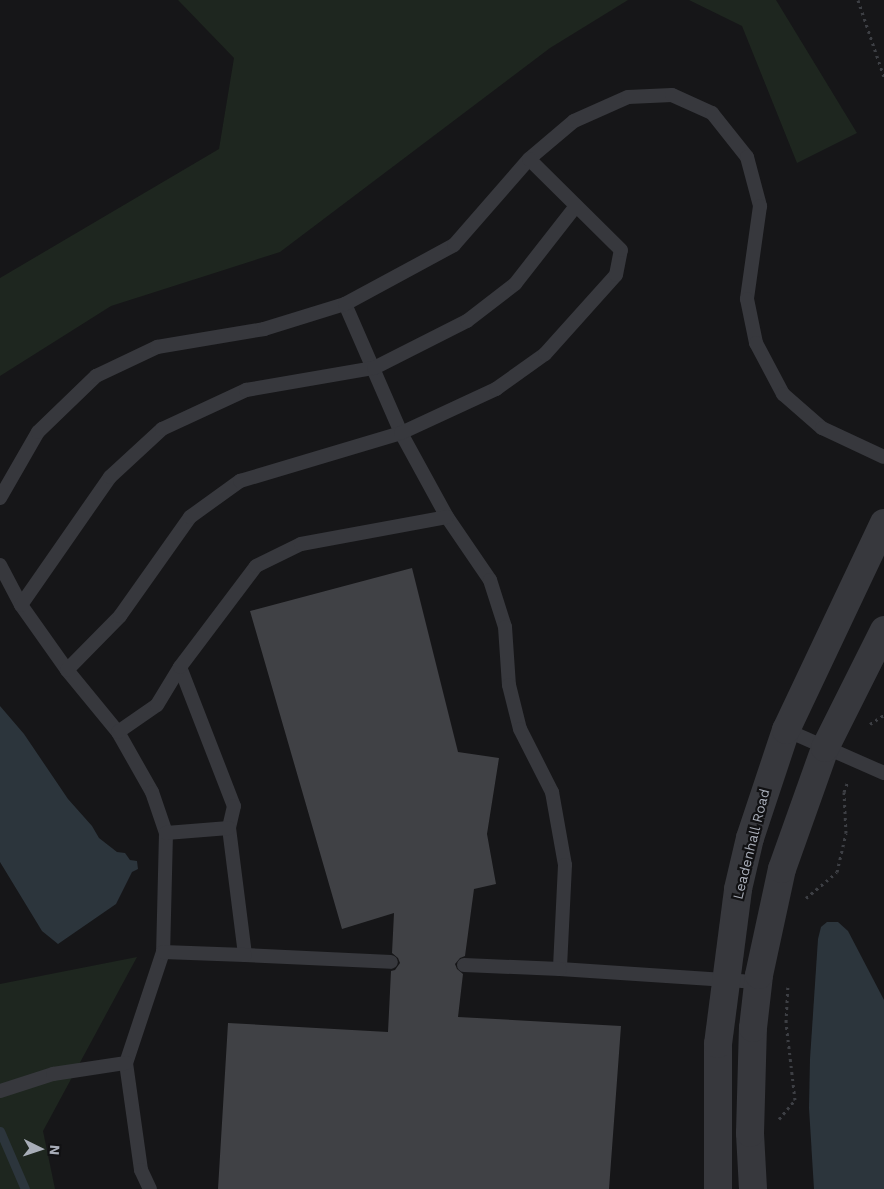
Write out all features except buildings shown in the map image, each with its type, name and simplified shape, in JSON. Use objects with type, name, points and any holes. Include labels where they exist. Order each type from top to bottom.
[{"type":"street","name":"Leadenhall Road","points":[[718,1189],[718,1044],[738,889],[750,838],[786,730],[884,523]]},
{"type":"street","points":[[753,1189],[750,1133],[753,1028],[758,982],[782,869],[825,748],[884,630]]},
{"type":"lane","points":[[0,498],[38,432],[96,376],[157,347],[264,329],[345,304],[454,245],[529,159],[574,122],[628,97],[672,95],[712,113],[747,157],[760,206],[747,299],[756,343],[783,394],[822,428],[884,457]]},
{"type":"lane","points":[[67,670],[120,616],[190,516],[240,481],[401,433],[496,389],[545,354],[616,275],[621,250],[529,159]]},
{"type":"lane","points":[[20,604],[110,477],[162,428],[246,390],[374,368],[468,321],[515,284],[576,206]]},
{"type":"lane","points":[[345,304],[401,433],[447,517],[490,580],[505,627],[509,685],[520,730],[552,792],[565,865],[560,969]]},
{"type":"lane","points":[[118,732],[157,705],[180,667],[256,566],[301,544],[447,517]]},
{"type":"lane","points":[[0,565],[20,604],[67,670],[118,732],[152,792],[166,833],[163,952],[126,1063],[141,1170],[150,1189]]},
{"type":"lane","points":[[180,667],[234,806],[229,828],[245,955]]},
{"type":"lane","points":[[786,730],[854,762],[884,773]]},
{"type":"lane","points":[[166,833],[229,828]]},
{"type":"lane","points":[[163,952],[391,962]]},
{"type":"lane","points":[[464,965],[560,969],[758,982]]},
{"type":"lane","points":[[0,1091],[53,1074],[126,1063]]},
{"type":"path","points":[[858,0],[884,77]]},
{"type":"path","points":[[801,902],[837,872],[846,832],[844,792],[869,725],[884,715]]},
{"type":"path","points":[[779,1128],[779,1119],[795,1100],[786,1022],[789,983]]},
{"type":"shaded area","points":[[178,0],[628,0],[550,48],[280,252],[111,306],[0,376],[0,278],[219,149],[234,58]]},
{"type":"shaded area","points":[[689,0],[776,0],[857,133],[797,163],[742,26]]},
{"type":"shaded area","points":[[0,706],[24,734],[68,799],[92,826],[99,838],[117,852],[125,853],[130,860],[137,861],[138,869],[132,872],[116,904],[58,944],[42,931],[0,862]]},
{"type":"shaded area","points":[[827,922],[838,922],[848,931],[884,1000],[884,1189],[814,1189],[809,1108],[810,1059],[818,939],[821,927]]},
{"type":"shaded area","points":[[137,957],[43,1131],[55,1189],[0,1189],[0,984]]},
{"type":"waterway","points":[[0,1131],[25,1189]]}]
